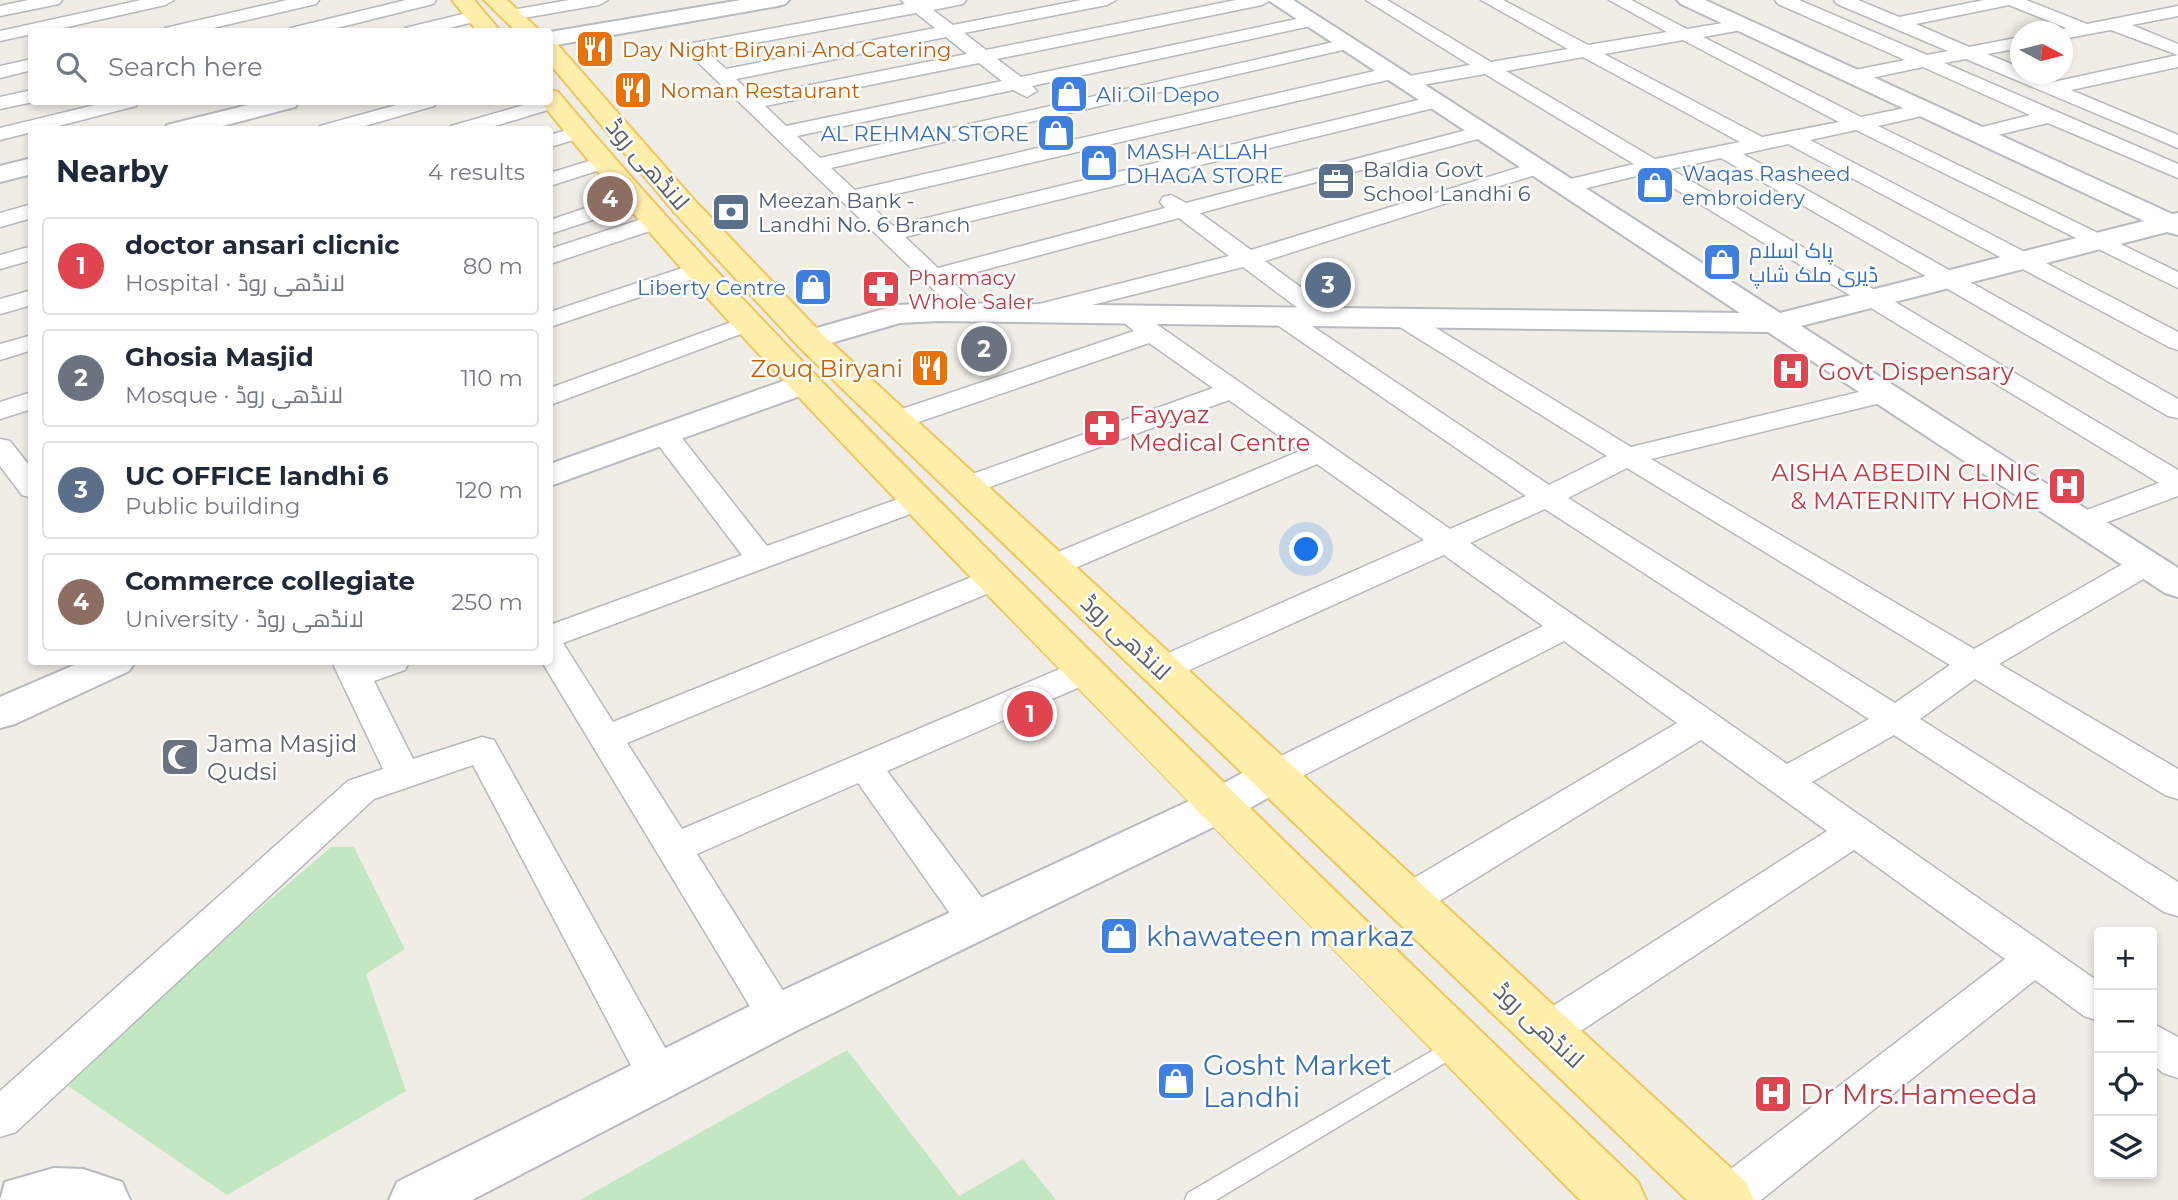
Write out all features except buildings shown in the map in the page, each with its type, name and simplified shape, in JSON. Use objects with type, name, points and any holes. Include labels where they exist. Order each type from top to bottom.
[{"type":"main road","points":[[495,0],[526,28]]},
{"type":"main road","name":"لانڈھی روڈ","points":[[553,54],[685,207],[810,340],[963,487],[1161,669],[1726,1200]]},
{"type":"main road","name":"لانڈھی روڈ","points":[[553,102],[565,136],[606,162],[645,210],[803,384],[1218,806],[1618,1200]]},
{"type":"street","points":[[0,11],[53,0]]},
{"type":"street","points":[[33,28],[136,3],[165,0]]},
{"type":"street","points":[[185,28],[310,0]]},
{"type":"street","points":[[313,28],[427,0]]},
{"type":"street","points":[[512,15],[599,0]]},
{"type":"street","points":[[553,38],[775,0]]},
{"type":"street","points":[[957,0],[914,4],[692,49],[971,312]]},
{"type":"street","points":[[721,76],[1107,0]]},
{"type":"street","points":[[1173,0],[1227,39]]},
{"type":"street","points":[[750,103],[1262,0]]},
{"type":"street","points":[[1279,0],[2178,585]]},
{"type":"street","points":[[1375,0],[2178,484]]},
{"type":"street","points":[[1490,0],[1757,144]]},
{"type":"street","points":[[1618,0],[1857,123],[2178,281]]},
{"type":"street","points":[[1688,0],[2175,224]]},
{"type":"street","points":[[1784,0],[2178,172]]},
{"type":"street","points":[[1843,0],[2178,142]]},
{"type":"street","points":[[1897,23],[2010,0],[2085,29]]},
{"type":"street","points":[[136,3],[168,28]]},
{"type":"street","points":[[914,4],[1181,210],[1327,318]]},
{"type":"street","points":[[2073,32],[2178,11]]},
{"type":"street","points":[[427,28],[476,16]]},
{"type":"street","points":[[781,133],[1311,21]]},
{"type":"street","points":[[2112,24],[2178,50]]},
{"type":"street","points":[[850,198],[1094,142],[1398,78],[1485,67],[1741,25]]},
{"type":"street","points":[[0,36],[28,29]]},
{"type":"street","points":[[816,165],[1347,44]]},
{"type":"street","points":[[1852,76],[2010,44]]},
{"type":"street","points":[[2051,88],[2178,61]]},
{"type":"street","points":[[0,72],[28,65]]},
{"type":"street","points":[[0,103],[28,97]]},
{"type":"street","points":[[888,233],[1435,102]]},
{"type":"street","points":[[32,126],[117,105]]},
{"type":"street","points":[[190,126],[265,105]]},
{"type":"street","points":[[341,126],[417,105]]},
{"type":"street","points":[[470,126],[534,105]]},
{"type":"street","points":[[1566,187],[1723,151],[1924,110]]},
{"type":"street","points":[[1977,134],[2050,116]]},
{"type":"street","points":[[2142,127],[2178,118]]},
{"type":"street","points":[[0,134],[28,127]]},
{"type":"street","points":[[933,276],[1482,132]]},
{"type":"street","points":[[1789,137],[2178,342]]},
{"type":"street","points":[[1723,151],[2178,410]]},
{"type":"street","points":[[553,179],[606,162]]},
{"type":"street","points":[[0,174],[28,167]]},
{"type":"street","points":[[1032,313],[1246,259],[1537,168]]},
{"type":"street","points":[[553,226],[645,210]]},
{"type":"street","points":[[553,256],[645,210]]},
{"type":"street","points":[[0,220],[28,212]]},
{"type":"street","points":[[810,340],[898,314],[971,312],[1775,323],[2099,240],[2175,224]]},
{"type":"street","points":[[0,262],[28,254]]},
{"type":"street","points":[[553,319],[700,269]]},
{"type":"street","points":[[0,307],[28,299]]},
{"type":"street","points":[[1127,315],[2094,1000]]},
{"type":"street","points":[[1282,317],[1547,497],[2178,901]]},
{"type":"street","points":[[1404,319],[1628,457],[2178,786]]},
{"type":"street","points":[[553,396],[748,323]]},
{"type":"street","points":[[894,421],[1153,333]]},
{"type":"street","points":[[0,352],[28,343]]},
{"type":"street","points":[[553,475],[803,384]]},
{"type":"street","points":[[963,487],[1233,390]]},
{"type":"street","points":[[1161,669],[1547,497],[1628,457],[1660,446],[1884,394]]},
{"type":"street","points":[[0,411],[28,401]]},
{"type":"street","points":[[664,434],[761,559]]},
{"type":"street","points":[[1050,567],[1321,452]]},
{"type":"street","points":[[15,457],[28,481]]},
{"type":"street","points":[[2081,522],[2178,484]]},
{"type":"street","points":[[553,635],[919,501]]},
{"type":"street","points":[[1785,781],[1896,719],[1975,663],[2146,564]]},
{"type":"street","points":[[606,738],[995,579]]},
{"type":"street","points":[[417,1200],[778,1016],[1218,806],[1567,627]]},
{"type":"street","points":[[553,653],[778,1016]]},
{"type":"street","points":[[0,714],[108,665]]},
{"type":"street","points":[[375,665],[351,669],[403,775]]},
{"type":"street","points":[[674,848],[1086,671]]},
{"type":"street","points":[[1406,902],[1703,723]]},
{"type":"street","points":[[0,1118],[361,790],[482,749],[659,1077]]},
{"type":"street","points":[[865,767],[977,921]]},
{"type":"street","points":[[1546,1032],[1855,831]]},
{"type":"street","points":[[1726,1200],[2035,958]]},
{"type":"street","points":[[2157,1045],[2178,1060]]},
{"type":"street","points":[[25,1200],[47,1194],[78,1192],[102,1200]]},
{"type":"lane","points":[[1196,1200],[1459,1044]]},
{"type":"green space","points":[[331,847],[354,847],[405,949],[366,974],[406,1091],[227,1195],[61,1081]]},
{"type":"green space","points":[[847,1050],[959,1196],[1023,1159],[1056,1200],[580,1200]]},
{"type":"place","name":"Day Night Biryani And Catering","points":[[595,49]]},
{"type":"place","name":"Noman Restaurant","points":[[633,90]]},
{"type":"place","name":"Ali Oil Depo","points":[[1069,94]]},
{"type":"place","name":"AL REHMAN STORE","points":[[1056,133]]},
{"type":"place","name":"MASH ALLAH DHAGA STORE","points":[[1099,163]]},
{"type":"place","name":"Baldia Govt School Landhi 6","points":[[1336,181]]},
{"type":"place","name":"Waqas Rasheed embroidery","points":[[1655,185]]},
{"type":"place","name":"Commerce collegiate","points":[[610,199]]},
{"type":"place","name":"Meezan Bank - Landhi No. 6 Branch","points":[[731,212]]},
{"type":"place","name":"پاک اسلام ڈیری ملک شاپ","points":[[1722,262]]},
{"type":"place","name":"UC OFFICE landhi 6","points":[[1328,285]]},
{"type":"place","name":"Liberty Centre","points":[[813,287]]},
{"type":"place","name":"Pharmacy Whole Saler","points":[[881,289]]},
{"type":"place","name":"Ghosia Masjid","points":[[984,349]]},
{"type":"place","name":"Zouq Biryani","points":[[930,368]]},
{"type":"place","name":"Govt Dispensary","points":[[1791,371]]},
{"type":"place","name":"Fayyaz Medical Centre","points":[[1102,428]]},
{"type":"place","name":"AISHA ABEDIN CLINIC & MATERNITY HOME","points":[[2067,486]]},
{"type":"place","name":"doctor ansari clicnic","points":[[1030,714]]},
{"type":"place","name":"Jama Masjid Qudsi","points":[[180,757]]},
{"type":"place","name":"khawateen markaz","points":[[1119,936]]},
{"type":"place","name":"Gosht Market Landhi","points":[[1176,1081]]},
{"type":"place","name":"Dr Mrs.Hameeda","points":[[1773,1094]]}]
